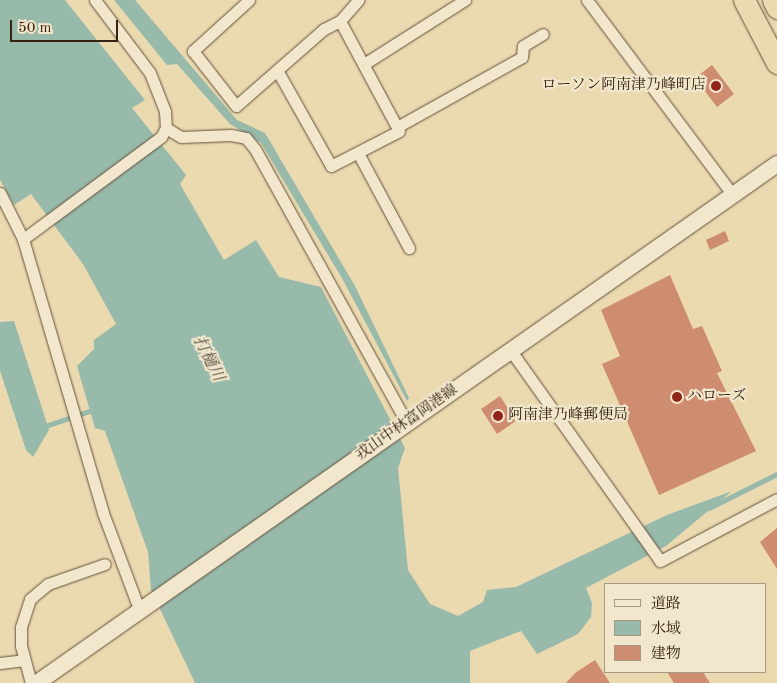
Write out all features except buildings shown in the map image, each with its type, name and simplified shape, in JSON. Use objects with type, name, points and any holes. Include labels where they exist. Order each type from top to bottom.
[{"type":"highway","points":[[744,0],[777,64]]},
{"type":"highway","points":[[773,0],[777,8]]},
{"type":"main road","name":"戎山中林富岡港線","points":[[37,683],[144,606],[777,164]]},
{"type":"street","points":[[23,239],[48,223],[163,132],[166,111],[150,73],[95,0]]},
{"type":"street","points":[[249,0],[193,51],[236,106],[324,30],[340,21],[358,0]]},
{"type":"street","points":[[364,64],[465,0]]},
{"type":"street","points":[[587,0],[733,195]]},
{"type":"street","points":[[278,70],[331,166],[399,131],[340,21]]},
{"type":"street","points":[[397,126],[522,57],[523,46],[543,34]]},
{"type":"street","points":[[163,132],[181,137],[231,135],[250,144],[318,258],[404,426]]},
{"type":"street","points":[[358,153],[409,248]]},
{"type":"street","points":[[0,193],[23,239],[80,431],[102,513],[144,606]]},
{"type":"street","points":[[511,351],[660,561],[777,499]]},
{"type":"street","points":[[31,683],[12,661],[30,599],[48,584],[105,564]]},
{"type":"water","name":"打樋川","points":[[0,0],[65,0],[145,100],[132,108],[186,175],[180,184],[224,260],[256,240],[279,277],[321,287],[405,448],[398,468],[408,570],[430,604],[458,616],[483,602],[487,590],[516,587],[667,515],[732,491],[666,546],[586,588],[592,603],[591,617],[578,634],[537,654],[521,631],[470,651],[470,683],[195,683],[151,590],[148,552],[105,431],[95,428],[77,366],[94,349],[94,340],[116,324],[83,264],[31,194],[14,205],[0,180]]},
{"type":"water","points":[[114,0],[135,0],[237,120],[265,133],[355,286],[409,398],[407,401],[343,280],[261,143],[230,124],[177,64],[167,65]]},
{"type":"water","points":[[14,321],[49,430],[33,457],[26,450],[0,371],[0,322]]},
{"type":"waterway","points":[[43,427],[95,409]]},
{"type":"waterway","points":[[709,508],[777,474]]},
{"type":"place","name":"ローソン阿南津乃峰町店","points":[[716,86]]},
{"type":"place","name":"ハローズ","points":[[677,397]]},
{"type":"place","name":"阿南津乃峰郵便局","points":[[498,416]]}]
